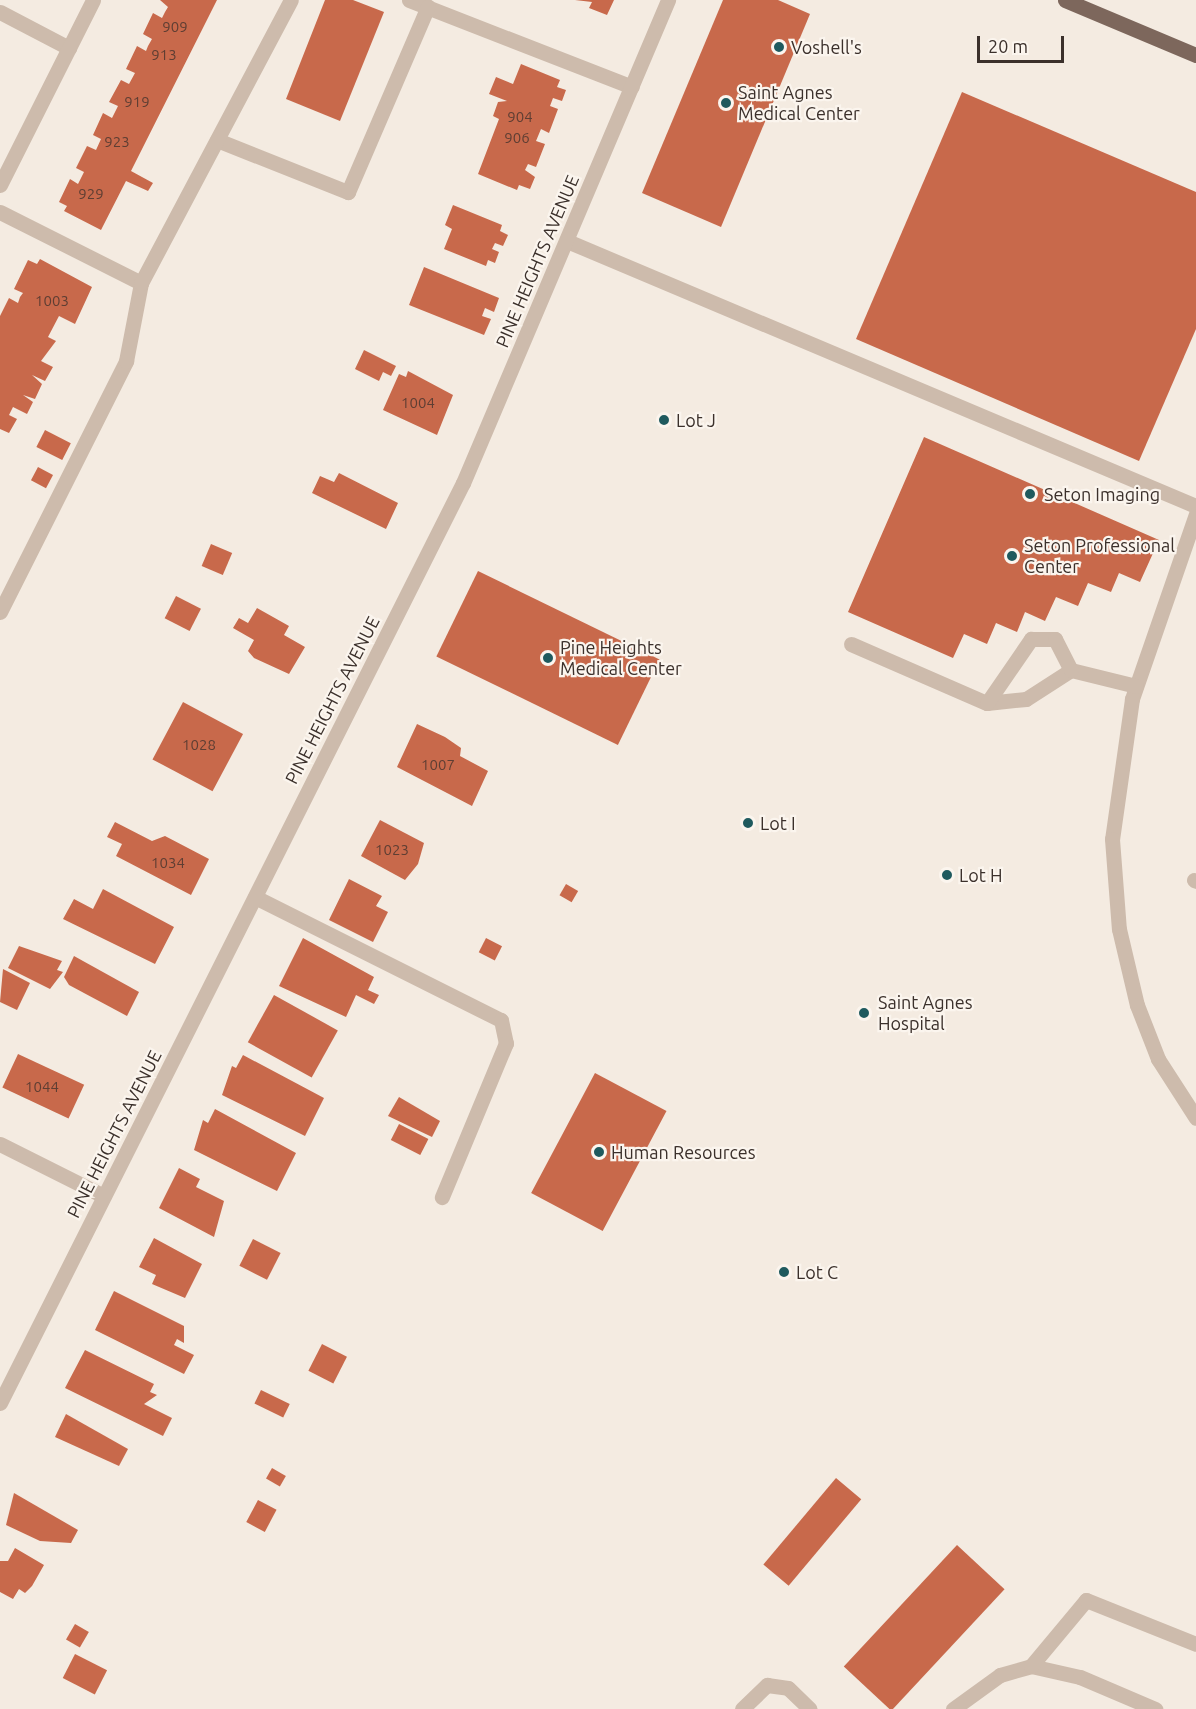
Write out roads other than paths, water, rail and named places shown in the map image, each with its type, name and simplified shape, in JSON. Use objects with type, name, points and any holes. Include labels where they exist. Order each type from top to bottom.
[{"type":"main road","points":[[1065,0],[1196,55]]},
{"type":"street","points":[[0,185],[93,0]]},
{"type":"street","points":[[0,612],[126,361],[141,283],[291,0]]},
{"type":"street","points":[[409,0],[632,87]]},
{"type":"street","name":"PINE HEIGHTS AVENUE","points":[[0,1403],[463,483],[668,0]]},
{"type":"street","points":[[217,140],[348,192],[428,6]]},
{"type":"street","points":[[0,12],[69,48]]},
{"type":"street","points":[[0,212],[141,283]]},
{"type":"street","points":[[567,241],[1196,506]]},
{"type":"street","points":[[1196,514],[1136,686],[1115,794],[1119,929],[1145,1026],[1196,1119]]},
{"type":"street","points":[[987,703],[1031,639],[1055,639],[1071,670]]},
{"type":"street","points":[[851,644],[987,703],[1026,699],[1071,670],[1136,686]]},
{"type":"street","points":[[255,897],[501,1020],[506,1043],[442,1197]]},
{"type":"street","points":[[0,1144],[104,1196]]},
{"type":"street","points":[[1031,1666],[1086,1600],[1196,1644]]},
{"type":"street","points":[[953,1709],[1000,1675],[1031,1666],[1080,1677],[1155,1709]]},
{"type":"street","points":[[742,1709],[767,1685],[788,1688],[810,1709]]},
{"type":"place","name":"Voshell's","points":[[779,47]]},
{"type":"place","name":"Saint Agnes Medical Center","points":[[726,103]]},
{"type":"place","name":"Lot J","points":[[664,420]]},
{"type":"place","name":"Seton Imaging","points":[[1030,494]]},
{"type":"place","name":"Seton Professional Center","points":[[1012,556]]},
{"type":"place","name":"Pine Heights Medical Center","points":[[548,658]]},
{"type":"place","name":"Lot I","points":[[748,823]]},
{"type":"place","name":"Lot H","points":[[947,875]]},
{"type":"place","name":"Saint Agnes Hospital","points":[[864,1013]]},
{"type":"place","name":"Human Resources","points":[[599,1152]]},
{"type":"place","name":"Lot C","points":[[784,1272]]}]
